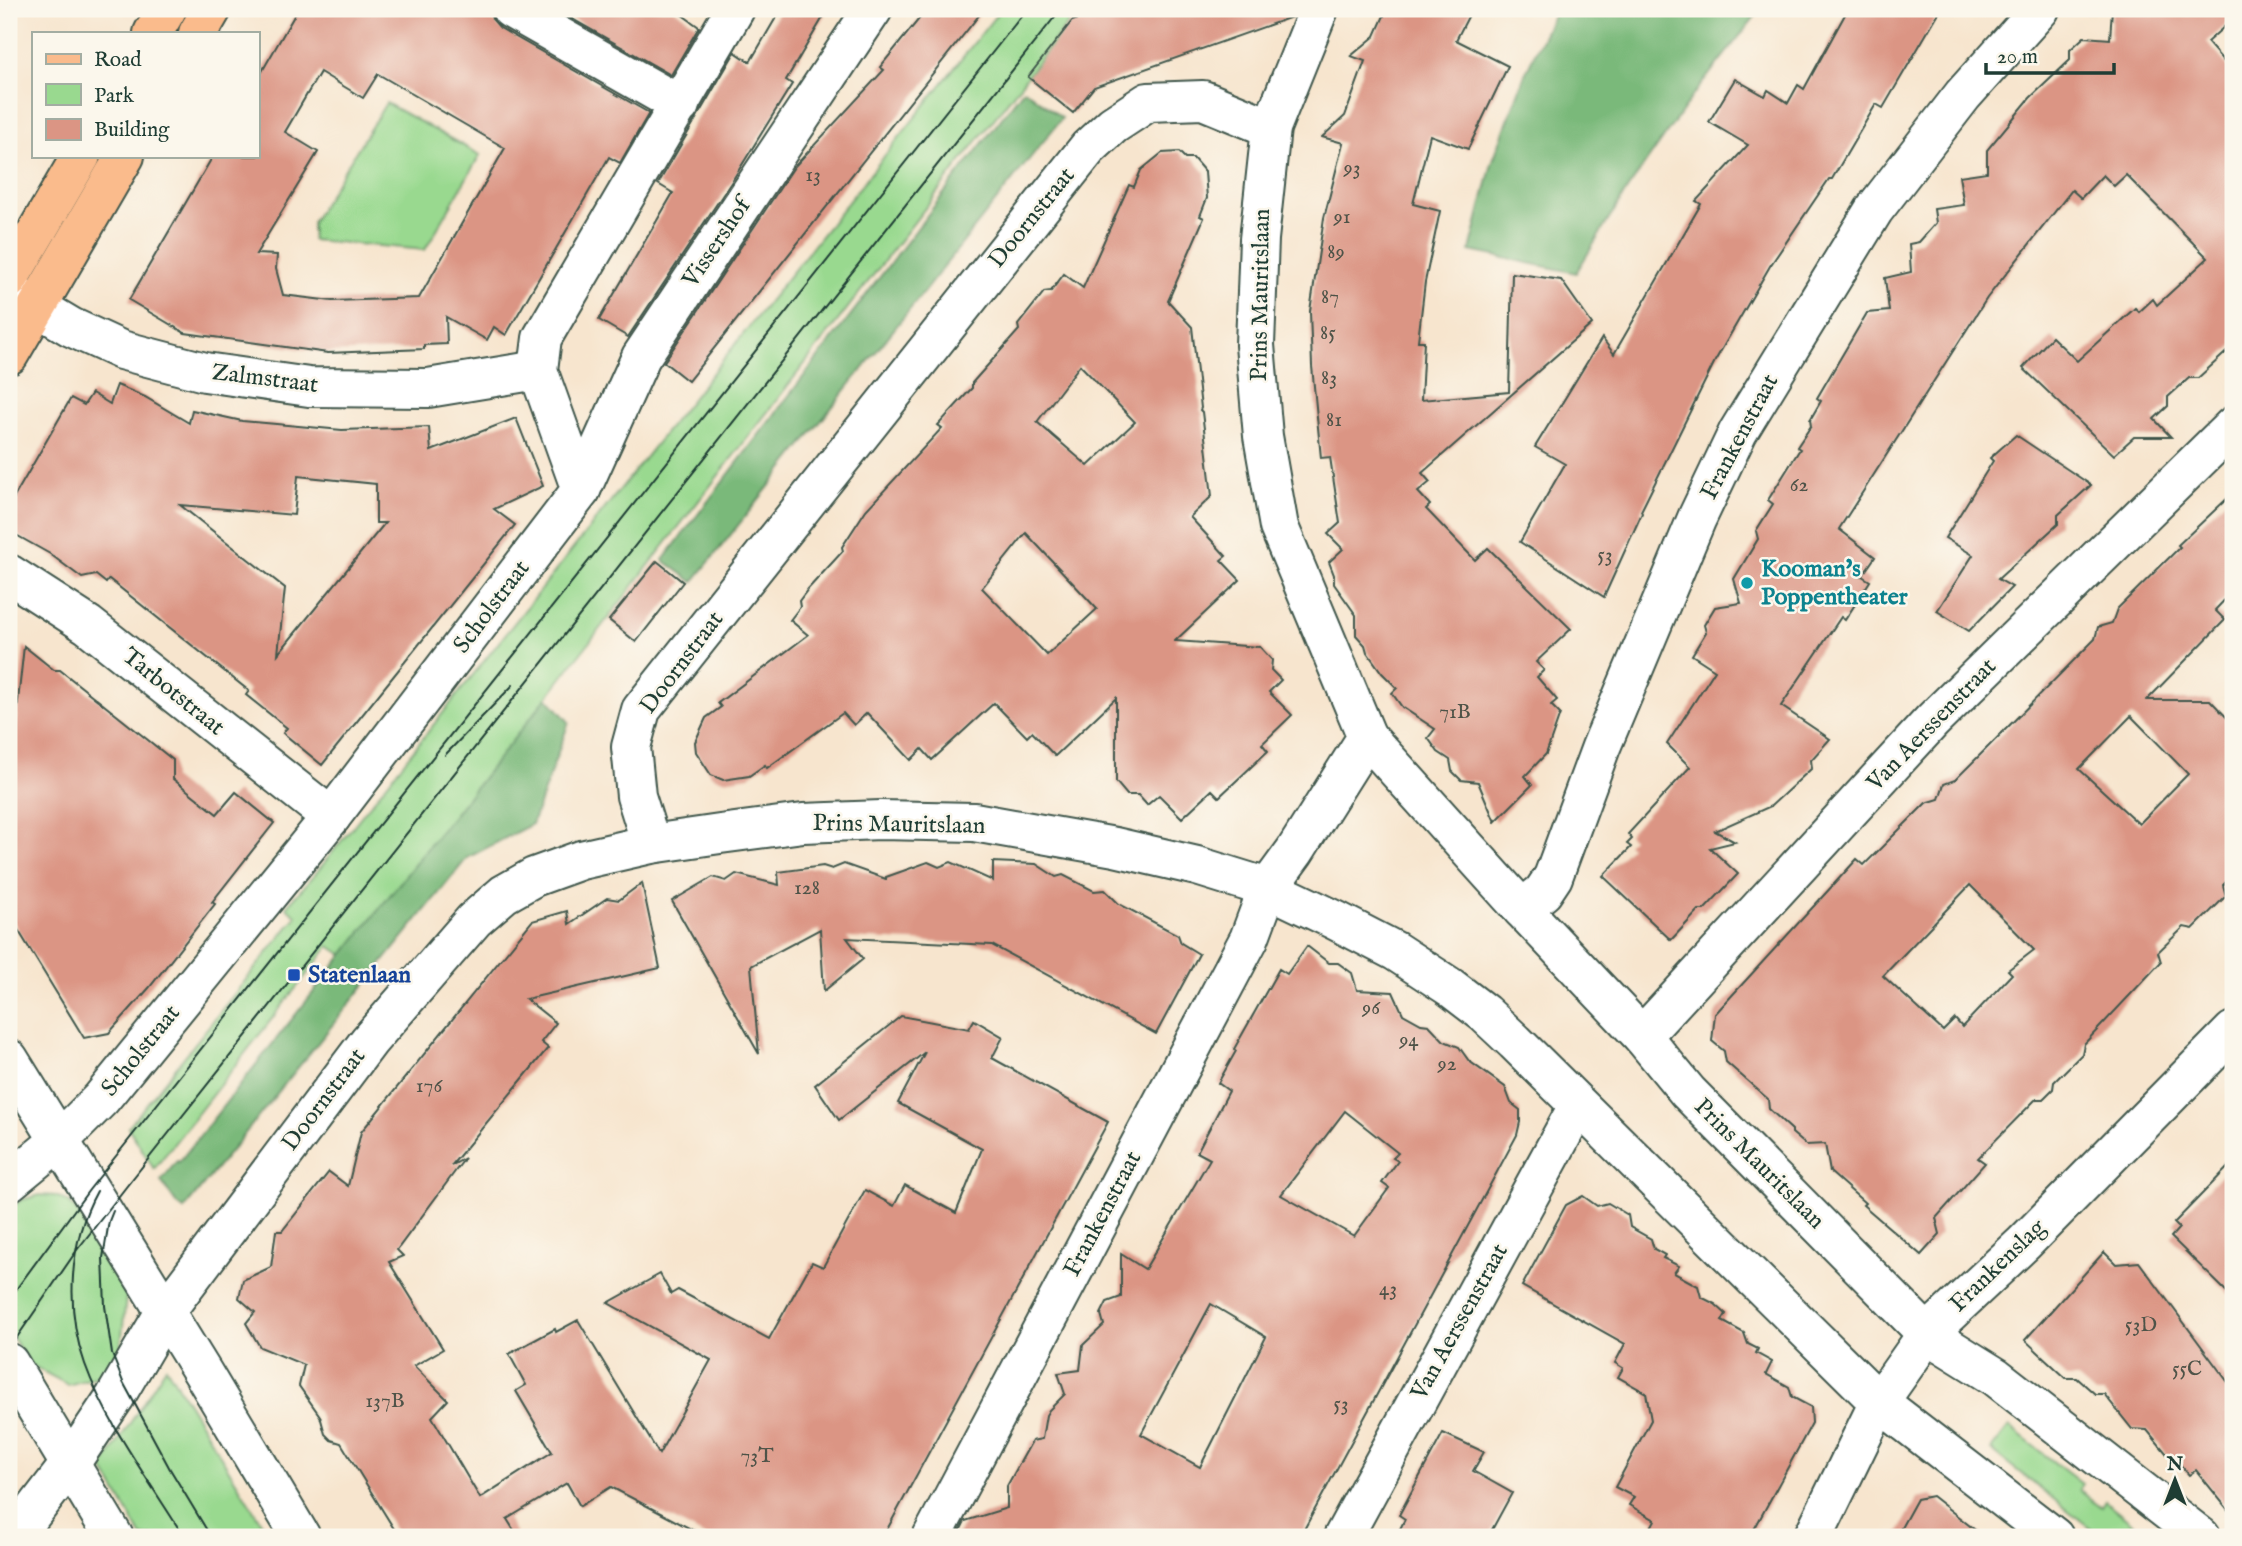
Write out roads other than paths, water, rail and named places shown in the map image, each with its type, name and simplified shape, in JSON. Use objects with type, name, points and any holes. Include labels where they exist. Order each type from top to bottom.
[{"type":"main road","points":[[154,32],[167,9]]},
{"type":"main road","points":[[199,32],[212,9]]},
{"type":"main road","points":[[9,279],[80,158]]},
{"type":"main road","points":[[9,355],[23,298],[124,158]]},
{"type":"street","points":[[511,9],[680,105]]},
{"type":"street","points":[[581,490],[538,370],[542,338],[735,9]]},
{"type":"street","name":"Vissershof","points":[[581,490],[641,357],[873,9]]},
{"type":"street","points":[[1271,128],[1319,9]]},
{"type":"street","name":"Frankenstraat","points":[[1522,909],[1543,892],[1553,877],[1606,735],[1697,518],[1738,432],[1874,210],[1963,95],[2040,9]]},
{"type":"street","name":"Doornstraat","points":[[14,1537],[70,1464],[165,1312],[191,1277],[369,1041],[474,920],[504,894],[534,877],[581,860],[651,844],[636,796],[631,747],[641,710],[1088,148],[1113,125],[1148,102],[1203,100],[1271,128]]},
{"type":"street","name":"Prins Mauritslaan","points":[[1271,128],[1259,239],[1255,345],[1263,436],[1279,527],[1367,737],[1522,909],[1642,1036],[1688,1092],[1927,1334],[1996,1377],[2202,1537]]},
{"type":"street","name":"Zalmstraat","points":[[23,298],[71,327],[121,350],[205,373],[309,387],[428,388],[538,370]]},
{"type":"street","name":"Van Aerssenstraat","points":[[1642,1036],[1932,721],[2233,426]]},
{"type":"street","name":"Scholstraat","points":[[9,1182],[59,1141],[101,1100],[331,817],[581,490]]},
{"type":"street","name":"Tarbotstraat","points":[[9,574],[88,625],[331,817]]},
{"type":"street","points":[[1268,888],[1367,737]]},
{"type":"street","name":"Prins Mauritslaan","points":[[651,844],[803,823],[881,820],[974,822],[1115,847],[1197,866],[1268,888],[1395,951],[1450,987],[1507,1035],[1879,1402],[2054,1537]]},
{"type":"street","name":"Frankenstraat","points":[[932,1537],[1249,939],[1268,888]]},
{"type":"street","name":"Frankenslag","points":[[1813,1537],[1879,1402],[1927,1334],[2024,1243],[2233,1031]]},
{"type":"street","points":[[9,1059],[301,1537]]},
{"type":"street","name":"Van Aerssenstraat","points":[[1343,1537],[1578,1106]]},
{"type":"street","points":[[9,1363],[114,1537]]},
{"type":"tram line","points":[[9,1299],[89,1190],[1027,9]]},
{"type":"tram line","points":[[9,1349],[77,1250],[126,1187],[1061,9]]},
{"type":"tram line","points":[[445,755],[513,685]]},
{"type":"tram line","points":[[97,1191],[80,1232],[73,1276],[74,1321],[79,1343],[85,1364],[105,1408],[184,1537]]},
{"type":"tram line","points":[[113,1211],[103,1258],[105,1306],[112,1354],[123,1382],[170,1469],[211,1537]]},
{"type":"place","name":"Kooman's Poppentheater","points":[[1747,583]]},
{"type":"place","name":"Statenlaan","points":[[294,975]]}]
